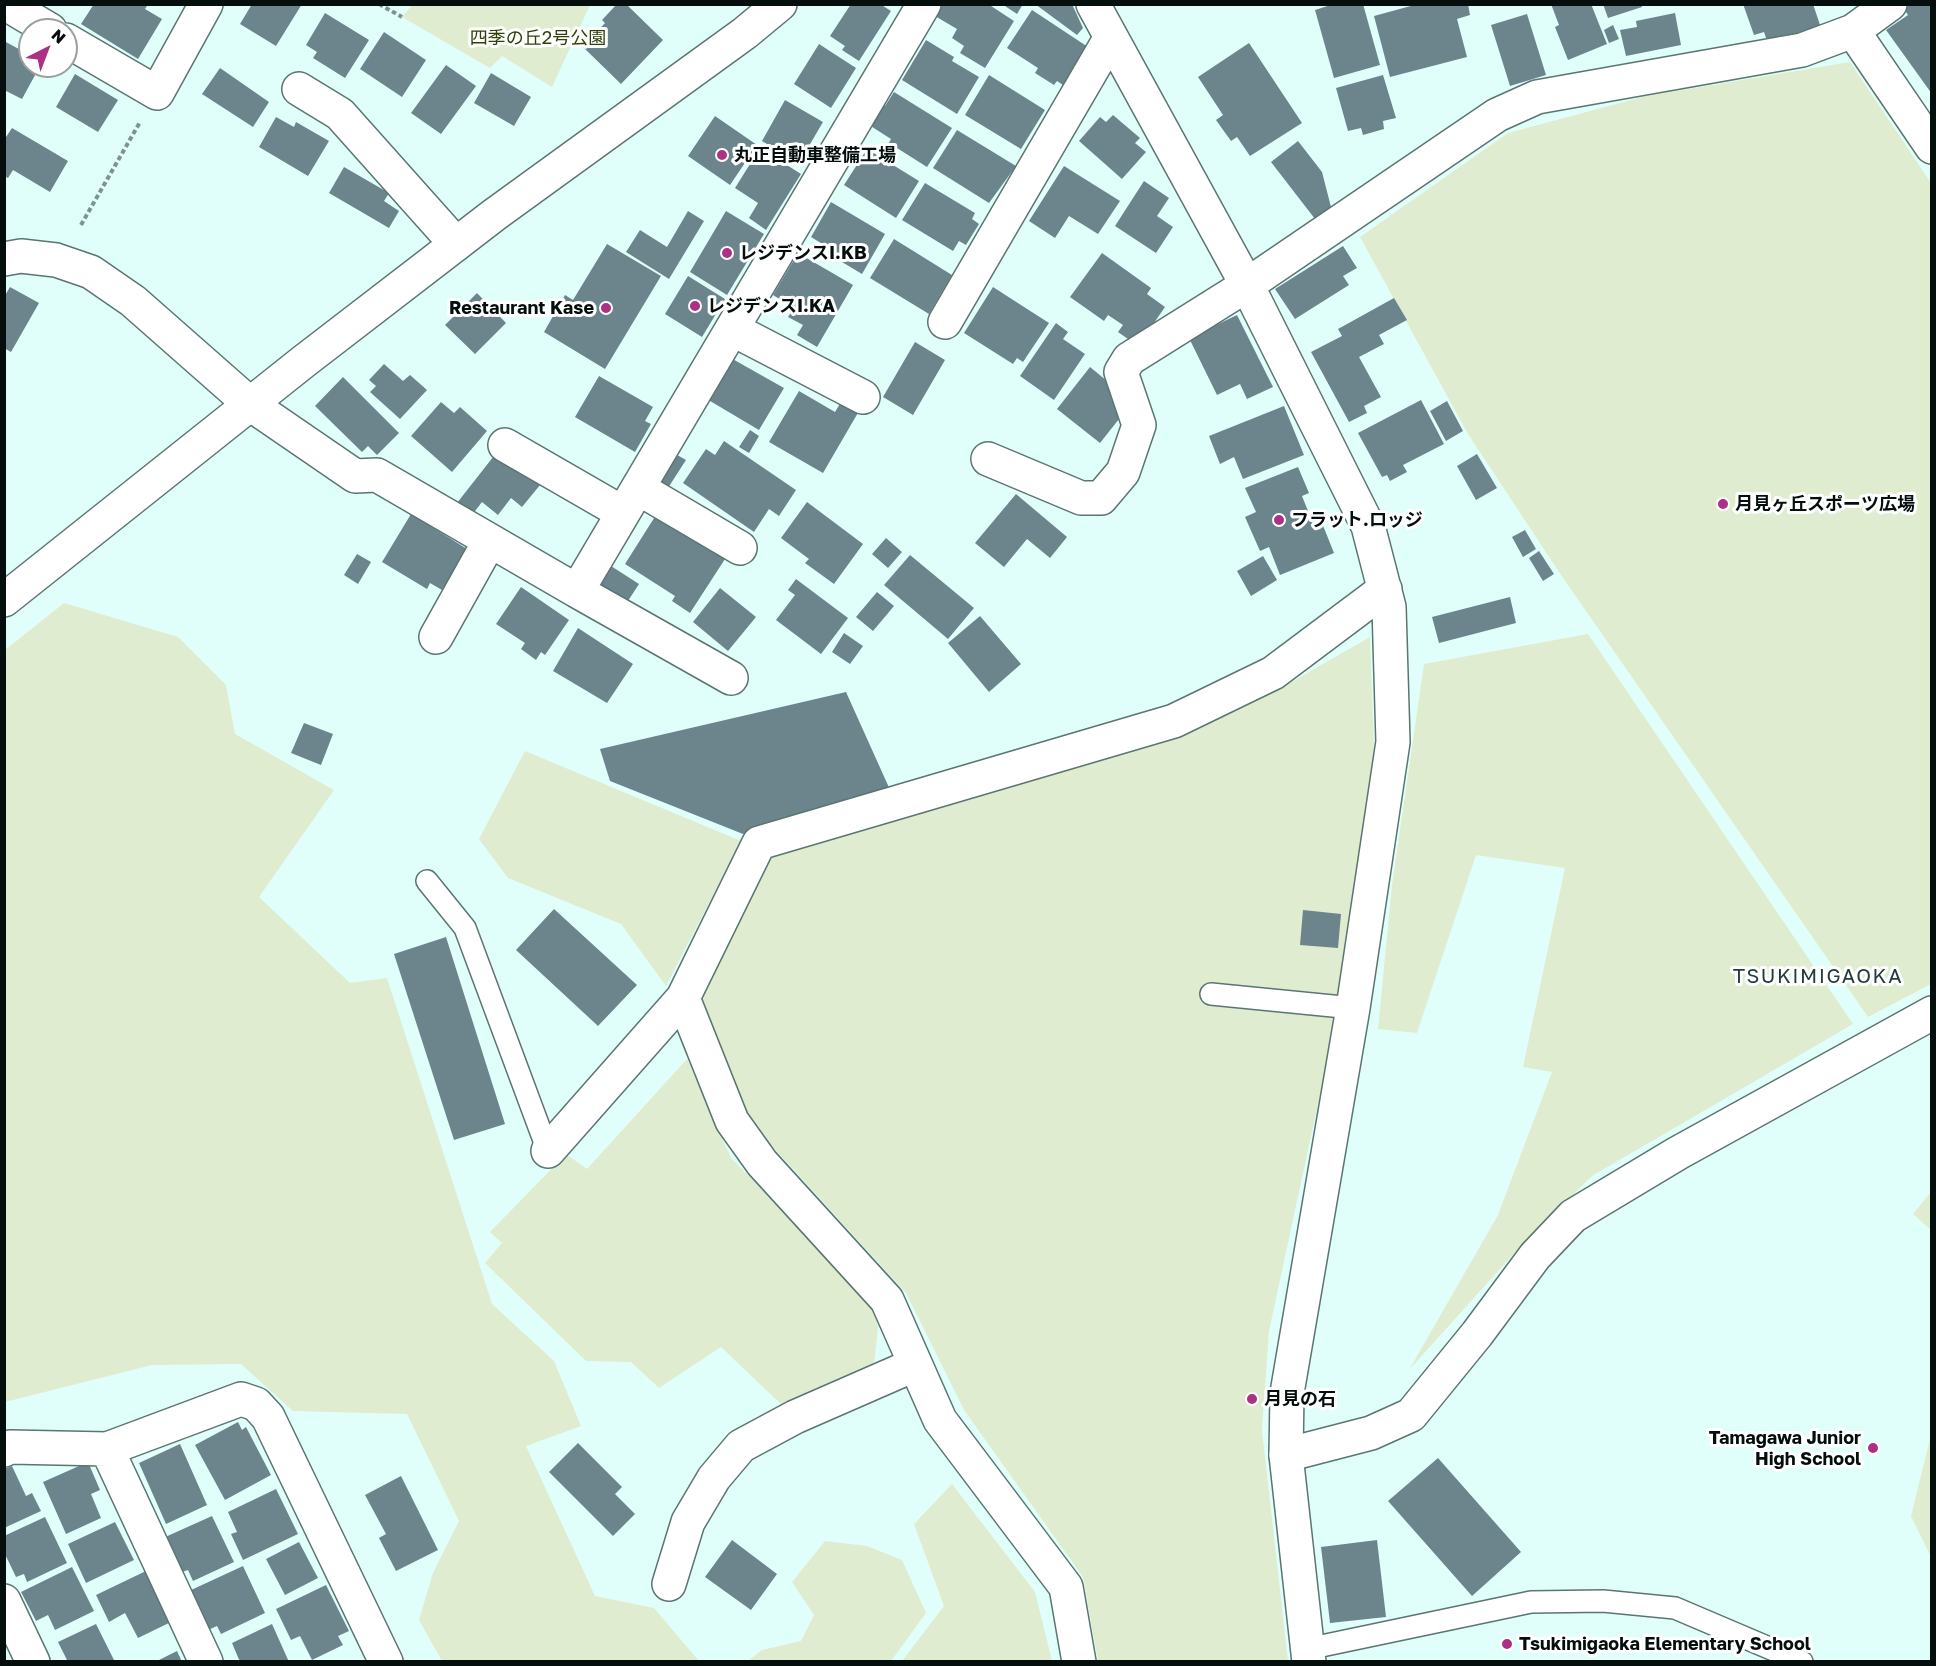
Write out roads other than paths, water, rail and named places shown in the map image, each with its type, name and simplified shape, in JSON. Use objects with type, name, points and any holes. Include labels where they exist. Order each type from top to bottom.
[{"type":"street","points":[[6,4],[30,18]]},
{"type":"street","points":[[78,47],[157,93],[206,4]]},
{"type":"street","points":[[4,600],[456,244],[746,33],[780,4]]},
{"type":"street","points":[[577,591],[924,4]]},
{"type":"street","points":[[1093,4],[1247,285],[1368,526],[1389,607],[1393,742],[1353,1008],[1287,1393],[1286,1455],[1308,1655]]},
{"type":"street","points":[[988,459],[1081,498],[1101,498],[1123,472],[1139,425],[1121,372],[1129,359],[1247,285],[1497,115],[1537,97],[1802,50],[1853,31],[1890,4]]},
{"type":"street","points":[[1853,31],[1932,147]]},
{"type":"street","points":[[945,322],[1111,36]]},
{"type":"street","points":[[299,89],[340,114],[456,244]]},
{"type":"street","points":[[4,259],[21,256],[56,260],[91,272],[133,301],[250,404],[355,476],[377,475],[489,542],[731,678]]},
{"type":"street","points":[[732,329],[863,397]]},
{"type":"street","points":[[505,445],[740,548]]},
{"type":"street","points":[[436,638],[489,542]]},
{"type":"street","points":[[548,1150],[683,998],[759,843],[1174,721],[1273,673],[1385,589]]},
{"type":"street","points":[[683,998],[732,1120],[762,1163],[887,1300],[940,1420],[1066,1587],[1079,1662]]},
{"type":"street","points":[[1286,1455],[1371,1433],[1411,1415],[1477,1334],[1535,1256],[1573,1216],[1678,1153],[1932,1013]]},
{"type":"street","points":[[669,1584],[688,1522],[714,1478],[741,1446],[795,1418],[914,1365]]},
{"type":"street","points":[[4,1450],[10,1447],[107,1449],[241,1399],[256,1404],[268,1417],[386,1662]]},
{"type":"street","points":[[107,1449],[206,1662]]},
{"type":"street","points":[[4,1601],[33,1662]]},
{"type":"lane","points":[[427,881],[465,928],[548,1150]]},
{"type":"lane","points":[[1211,994],[1353,1008]]},
{"type":"lane","points":[[1308,1655],[1531,1602],[1603,1601],[1676,1608],[1802,1662]]},
{"type":"place","name":"丸正自動車整備工場","points":[[722,155]]},
{"type":"place","name":"レジデンスI.KB","points":[[727,253]]},
{"type":"place","name":"レジデンスI.KA","points":[[695,306]]},
{"type":"place","name":"Restaurant Kase","points":[[606,308]]},
{"type":"place","name":"月見ヶ丘スポーツ広場","points":[[1723,504]]},
{"type":"place","name":"フラット.ロッジ","points":[[1279,520]]},
{"type":"place","name":"月見の石","points":[[1252,1399]]},
{"type":"place","name":"Tamagawa Junior High School","points":[[1873,1448]]},
{"type":"place","name":"Tsukimigaoka Elementary School","points":[[1507,1644]]},
{"type":"district","name":"TSUKIMIGAOKA","points":[[1818,977]]},
{"type":"park label","name":"四季の丘2号公園","points":[[538,38]]}]
